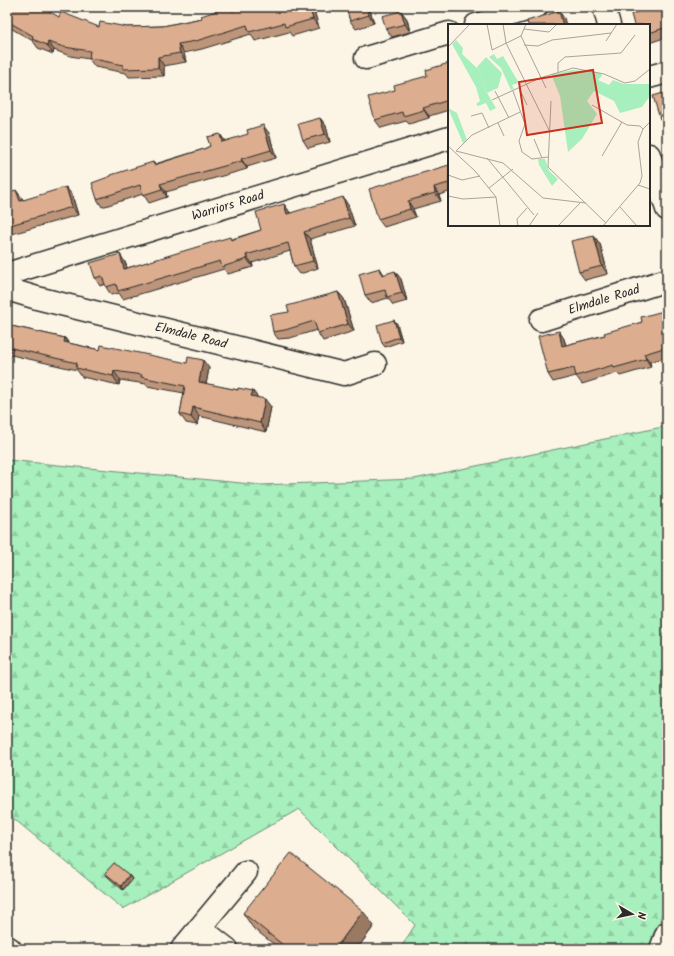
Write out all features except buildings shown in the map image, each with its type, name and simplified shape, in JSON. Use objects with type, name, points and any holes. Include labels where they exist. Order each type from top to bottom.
[{"type":"street","points":[[479,24],[536,7]]},
{"type":"street","points":[[604,7],[609,24]]},
{"type":"street","points":[[366,58],[448,33]]},
{"type":"street","points":[[650,77],[667,72]]},
{"type":"street","name":"Warriors Road","points":[[7,274],[448,138]]},
{"type":"street","points":[[650,157],[663,184],[667,209]]},
{"type":"street","name":"Elmdale Road","points":[[541,320],[667,280]]},
{"type":"street","name":"Elmdale Road","points":[[7,289],[37,298],[344,374],[375,364]]},
{"type":"street","points":[[182,949],[246,872]]},
{"type":"street","points":[[200,928],[227,949]]},
{"type":"street","points":[[661,949],[667,933]]},
{"type":"green space","points":[[667,426],[667,900],[650,949],[400,949],[415,925],[299,809],[123,909],[7,813],[7,460],[261,485],[414,479]]}]
